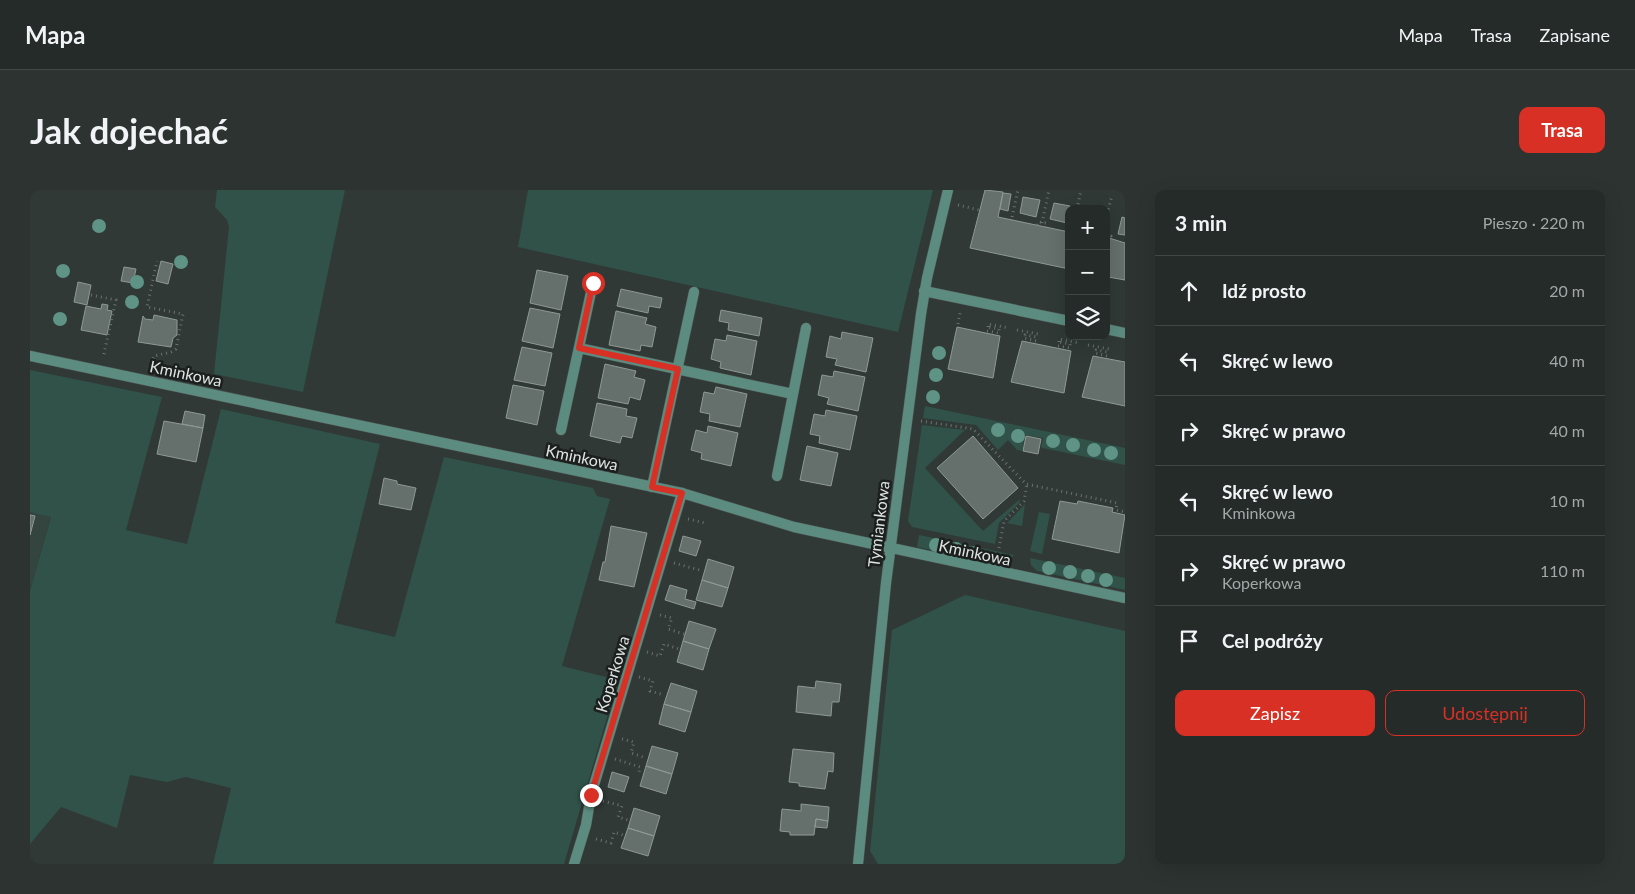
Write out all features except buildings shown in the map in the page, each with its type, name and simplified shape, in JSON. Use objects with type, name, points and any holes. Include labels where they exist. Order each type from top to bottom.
[{"type":"street","name":"Tymiankowa","points":[[858,864],[873,697],[890,549],[924,291],[948,190]]},
{"type":"street","points":[[561,430],[593,283]]},
{"type":"street","points":[[924,291],[1065,320]]},
{"type":"street","points":[[652,487],[694,292]]},
{"type":"street","points":[[777,476],[806,328]]},
{"type":"street","points":[[1110,330],[1125,333]]},
{"type":"street","points":[[579,348],[793,394]]},
{"type":"street","name":"Kminkowa","points":[[30,356],[682,493],[794,527],[1125,598]]},
{"type":"street","name":"Koperkowa","points":[[574,864],[586,825],[591,795],[682,493]]},
{"type":"path","points":[[1012,217],[1018,190]]},
{"type":"path","points":[[1042,223],[1049,190]]},
{"type":"path","points":[[1078,205],[1081,190]]},
{"type":"path","points":[[1110,205],[1112,195]]},
{"type":"path","points":[[955,204],[979,210]]},
{"type":"path","points":[[1037,225],[1038,222],[1046,224],[1046,227]]},
{"type":"path","points":[[148,381],[154,356],[176,349],[183,314],[147,307],[157,261]]},
{"type":"path","points":[[91,295],[116,300],[100,371]]},
{"type":"path","points":[[987,331],[999,333],[999,329],[988,327],[988,324],[1009,328]]},
{"type":"path","points":[[1017,330],[1038,334],[1037,337],[1025,335],[1024,338],[1036,341]]},
{"type":"path","points":[[1058,346],[1070,348],[1070,344],[1059,342],[1059,339],[1079,343]]},
{"type":"path","points":[[1088,345],[1108,349],[1108,352],[1096,350],[1095,353],[1107,356]]},
{"type":"path","points":[[918,420],[973,429],[1027,484],[1117,503],[1116,510],[1125,512]]},
{"type":"path","points":[[999,548],[1004,521],[1024,501],[1027,484]]},
{"type":"path","points":[[682,517],[705,523]]},
{"type":"path","points":[[669,562],[702,571]]},
{"type":"path","points":[[653,613],[672,618],[668,629],[684,634]]},
{"type":"path","points":[[642,651],[660,656],[664,644],[679,649]]},
{"type":"path","points":[[634,676],[653,681],[650,691],[664,695]]},
{"type":"path","points":[[616,737],[634,742],[631,753],[646,758]]},
{"type":"path","points":[[610,758],[640,767],[639,772]]},
{"type":"path","points":[[598,799],[622,806],[618,818],[628,820]]},
{"type":"path","points":[[590,837],[611,843],[614,832],[623,835]]},
{"type":"shaded area","points":[[30,512],[51,516],[30,591]]},
{"type":"green space","points":[[217,190],[345,190],[303,392],[214,374],[229,227],[227,220],[215,207]]},
{"type":"green space","points":[[528,190],[933,190],[898,332],[518,247]]},
{"type":"green space","points":[[30,370],[162,397],[126,530],[187,544],[221,409],[380,444],[335,623],[395,637],[444,457],[593,488],[597,496],[610,499],[562,666],[618,680],[564,864],[213,864],[231,788],[186,777],[167,782],[130,775],[117,828],[61,807],[30,844],[30,591],[51,517],[30,512]]},
{"type":"green space","points":[[925,406],[1125,448],[1125,465],[1043,448],[1041,447],[1043,438],[1025,435],[1022,451],[1017,450],[1008,440],[998,450],[976,425],[923,418]]},
{"type":"green space","points":[[922,425],[965,430],[925,468],[983,531],[1020,499],[1019,503],[999,523],[995,544],[912,527],[908,521]]},
{"type":"green space","points":[[1025,504],[1022,526],[1007,523]]},
{"type":"green space","points":[[1039,512],[1050,514],[1042,554],[1030,551]]},
{"type":"green space","points":[[919,535],[1014,555],[1008,562],[998,564],[917,547]]},
{"type":"green space","points":[[1030,558],[1125,578],[1125,590],[1037,571],[1031,565]]},
{"type":"green space","points":[[965,595],[1125,631],[1125,864],[878,864],[870,851],[892,630]]},
{"type":"route","points":[[591,795],[682,493],[652,487],[678,369],[579,348],[593,283]]}]
